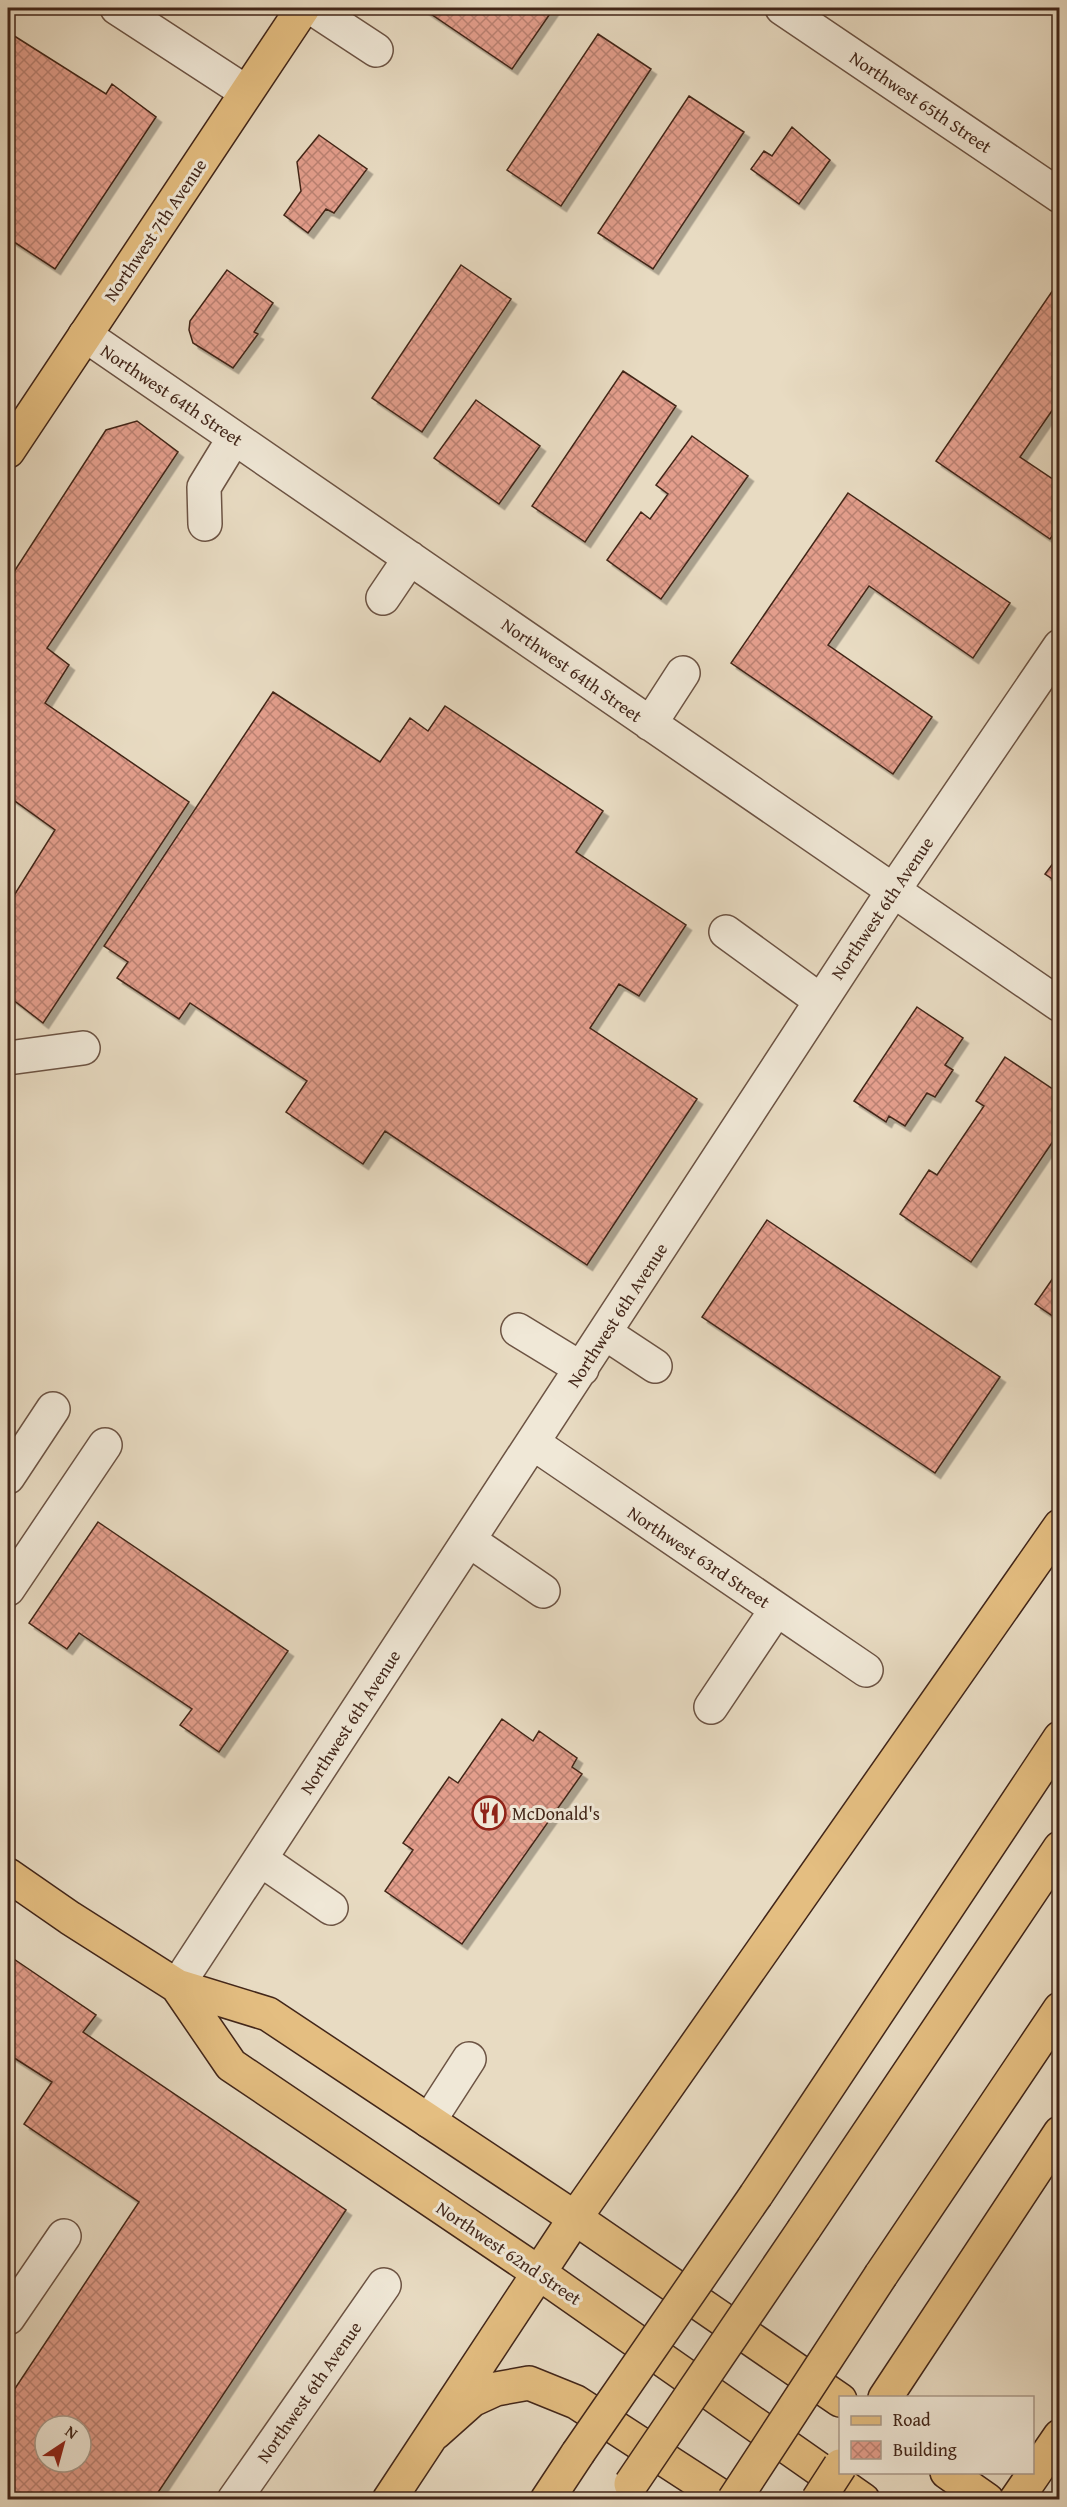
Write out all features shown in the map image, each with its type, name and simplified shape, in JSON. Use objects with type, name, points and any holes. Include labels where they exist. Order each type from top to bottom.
[{"type":"main road","name":"Northwest 7th Avenue","points":[[8,451],[303,8]]},
{"type":"main road","points":[[389,2499],[435,2433],[575,2218],[1059,1526]]},
{"type":"main road","points":[[547,2499],[756,2195],[1059,1738]]},
{"type":"main road","points":[[626,2492],[1059,1848]]},
{"type":"main road","name":"Northwest 62nd Street","points":[[8,1875],[70,1918],[177,1986],[268,2014],[575,2218],[839,2399]]},
{"type":"main road","name":"Northwest 62nd Street","points":[[177,1986],[231,2065],[539,2273],[863,2499]]},
{"type":"main road","points":[[734,2499],[1059,2009]]},
{"type":"main road","points":[[886,2396],[1059,2133]]},
{"type":"main road","points":[[435,2433],[472,2400],[496,2389],[529,2383],[576,2402],[727,2499]]},
{"type":"main road","points":[[1034,2473],[1059,2436]]},
{"type":"main road","points":[[818,2499],[839,2468]]},
{"type":"main road","points":[[950,2474],[987,2499]]},
{"type":"main road","points":[[1016,2499],[1033,2474]]},
{"type":"street","points":[[117,8],[246,92]]},
{"type":"street","points":[[312,8],[376,50]]},
{"type":"street","name":"Northwest 65th Street","points":[[782,8],[1059,196]]},
{"type":"street","name":"Northwest 64th Street","points":[[85,335],[1059,1005]]},
{"type":"street","points":[[205,524],[204,488],[234,438]]},
{"type":"street","points":[[384,597],[410,558]]},
{"type":"street","name":"Northwest 6th Avenue","points":[[177,1986],[893,891],[1059,646]]},
{"type":"street","points":[[650,724],[683,673]]},
{"type":"street","points":[[726,932],[821,1001]]},
{"type":"street","points":[[8,1058],[83,1048]]},
{"type":"street","points":[[518,1330],[582,1369]]},
{"type":"street","points":[[605,1334],[656,1366]]},
{"type":"street","points":[[8,1477],[53,1409]]},
{"type":"street","name":"Northwest 63rd Street","points":[[533,1443],[866,1670]]},
{"type":"street","points":[[8,1589],[105,1445]]},
{"type":"street","points":[[470,1541],[543,1591]]},
{"type":"street","points":[[711,1707],[776,1610]]},
{"type":"street","points":[[260,1859],[331,1908]]},
{"type":"street","points":[[429,2121],[469,2059]]},
{"type":"street","points":[[8,2318],[64,2236]]},
{"type":"street","name":"Northwest 6th Avenue","points":[[234,2499],[384,2285]]},
{"type":"building","points":[[422,8],[554,8],[512,69]]},
{"type":"building","points":[[8,32],[106,94],[112,84],[156,117],[55,269],[8,238]]},
{"type":"building","points":[[598,34],[651,69],[561,206],[507,170]]},
{"type":"building","points":[[689,96],[744,132],[653,269],[598,233]]},
{"type":"building","points":[[792,127],[830,160],[799,204],[751,169],[764,151],[772,156]]},
{"type":"building","points":[[319,135],[367,169],[334,213],[326,209],[308,233],[284,215],[301,191],[297,162]]},
{"type":"building","points":[[461,265],[511,299],[422,432],[372,398]]},
{"type":"building","points":[[227,270],[273,303],[254,332],[258,334],[233,368],[193,343],[189,330],[190,321]]},
{"type":"building","points":[[1053,290],[1060,295],[1060,399],[1020,457],[1060,484],[1060,525],[1050,539],[936,461]]},
{"type":"building","points":[[623,371],[676,406],[585,542],[532,506]]},
{"type":"building","points":[[476,400],[540,446],[499,504],[434,458]]},
{"type":"building","points":[[137,421],[178,452],[47,648],[69,665],[45,703],[189,802],[43,1023],[8,996],[8,905],[55,830],[8,796],[8,581],[106,430]]},
{"type":"building","points":[[692,436],[748,476],[661,599],[607,560],[641,512],[650,519],[668,494],[656,485]]},
{"type":"building","points":[[848,493],[1010,603],[973,658],[869,586],[828,645],[932,717],[893,774],[731,663]]},
{"type":"building","points":[[273,692],[380,762],[410,718],[428,731],[445,706],[603,811],[576,852],[686,925],[639,996],[619,984],[590,1028],[697,1099],[587,1265],[385,1131],[363,1164],[286,1112],[307,1081],[190,1003],[179,1019],[117,978],[128,962],[104,946]]},
{"type":"building","points":[[1060,854],[1060,884],[1045,874]]},
{"type":"building","points":[[917,1007],[963,1038],[945,1065],[953,1070],[935,1097],[927,1093],[905,1126],[889,1116],[886,1122],[854,1101]]},
{"type":"building","points":[[1005,1057],[1060,1094],[1060,1131],[971,1262],[900,1214],[929,1170],[937,1175],[984,1106],[976,1101]]},
{"type":"building","points":[[767,1220],[1000,1377],[935,1473],[702,1317]]},
{"type":"building","points":[[1060,1268],[1060,1321],[1035,1304]]},
{"type":"building","points":[[98,1522],[288,1651],[219,1752],[180,1725],[192,1709],[79,1633],[67,1649],[29,1623]]},
{"type":"building","name":"McDonald's","points":[[502,1719],[533,1741],[539,1731],[577,1758],[572,1767],[582,1774],[462,1944],[385,1891],[413,1850],[403,1843],[449,1777],[458,1783]]},
{"type":"building","points":[[8,1955],[96,2015],[83,2032],[346,2210],[153,2500],[8,2500],[8,2399],[139,2202],[24,2124],[52,2082],[8,2054]]},
{"type":"place","name":"McDonald's","points":[[489,1813]]}]
